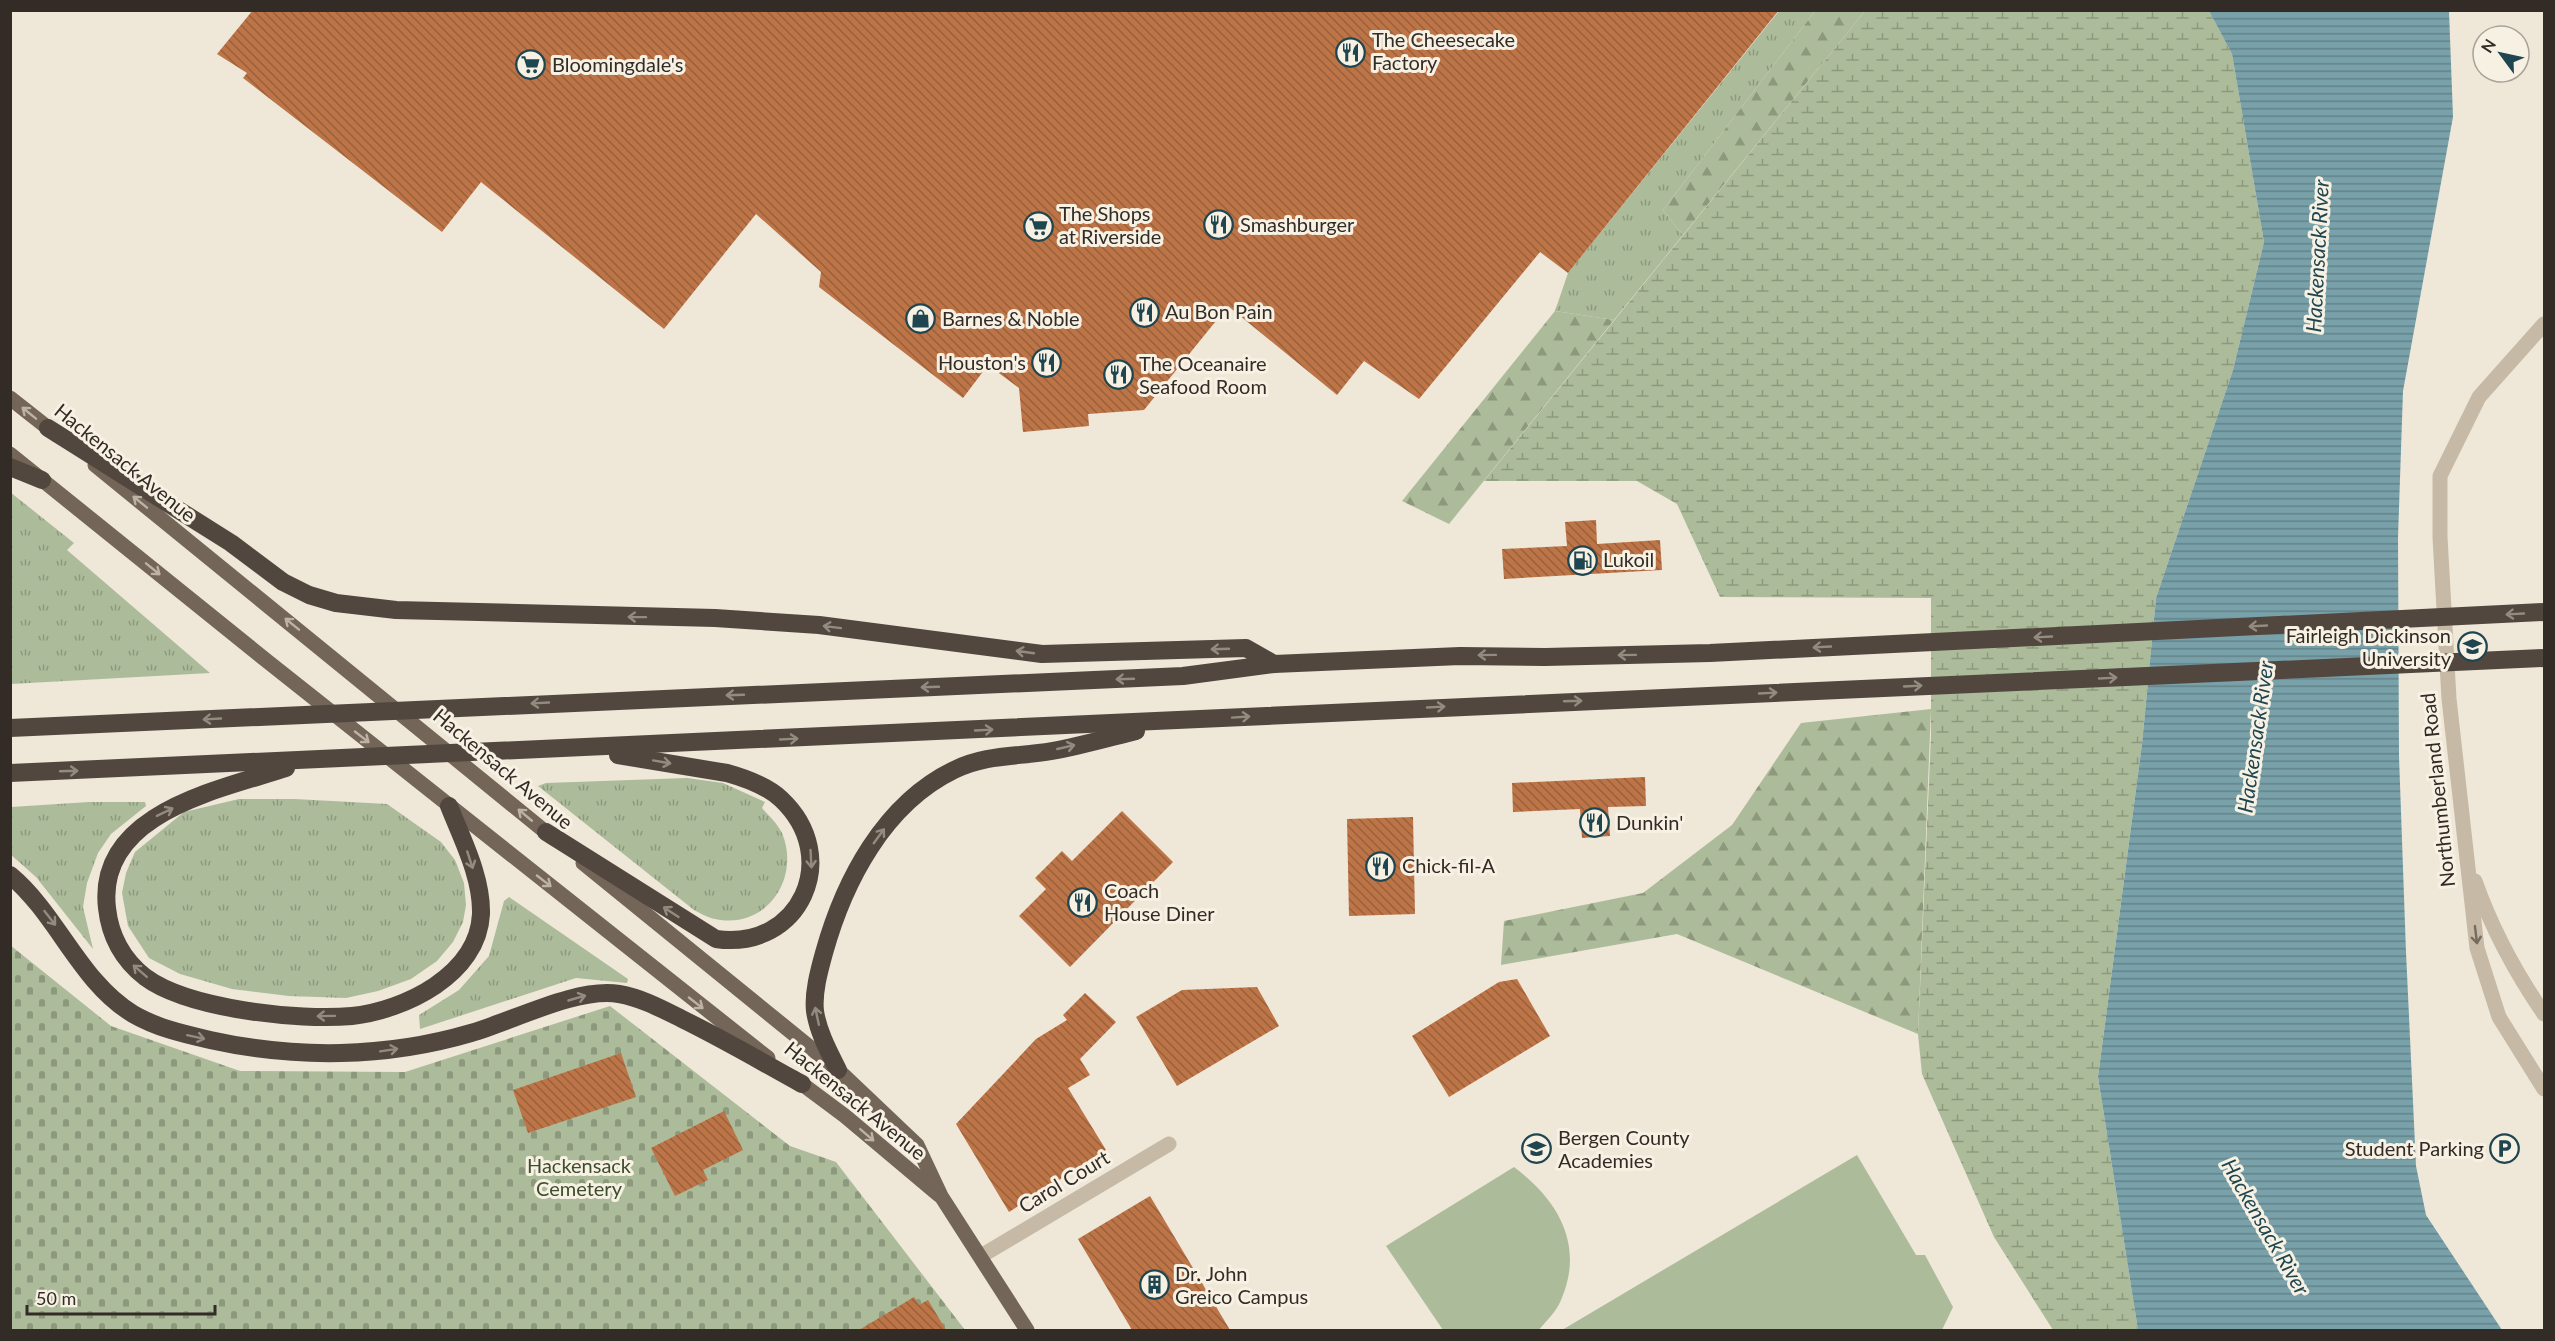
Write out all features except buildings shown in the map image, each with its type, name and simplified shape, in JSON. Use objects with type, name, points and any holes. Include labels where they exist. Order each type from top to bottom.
[{"type":"highway","points":[[48,428],[231,543],[283,582],[309,595],[336,603],[396,610],[715,618],[819,625],[1042,654],[1246,648],[1274,664]]},
{"type":"highway","points":[[10,467],[42,480]]},
{"type":"highway","points":[[10,728],[1172,677],[1274,664],[1460,656],[1545,657],[1710,653],[2544,612]]},
{"type":"highway","points":[[10,773],[584,749],[1514,703],[2544,658]]},
{"type":"highway","points":[[2485,661],[2544,666]]},
{"type":"highway","points":[[10,715],[62,726]]},
{"type":"highway","points":[[838,1070],[821,1034],[815,1012],[820,965],[829,933],[850,884],[865,856],[897,812],[934,780],[975,761],[1000,755],[1050,751],[1182,721]]},
{"type":"highway","points":[[546,832],[716,939],[732,941],[750,939],[775,928],[795,909],[807,888],[811,874],[810,846],[799,823],[781,799],[742,778],[727,773],[584,749]]},
{"type":"highway","points":[[308,761],[201,795],[160,813],[140,827],[124,843],[106,882],[108,920],[113,938],[124,956],[145,977],[158,985],[190,997],[222,1005],[321,1017],[353,1016],[384,1010],[428,990],[452,973],[470,950],[481,916],[471,861],[449,806]]},
{"type":"highway","points":[[10,875],[35,900],[100,986],[132,1013],[150,1023],[184,1034],[270,1050],[320,1054],[377,1052],[471,1034],[586,995],[619,994],[657,1006],[802,1084]]},
{"type":"main road","name":"Hackensack Avenue","points":[[10,398],[337,660],[838,1070],[917,1145],[941,1196],[1027,1330]]},
{"type":"main road","name":"Hackensack Avenue","points":[[10,454],[449,806],[845,1116],[941,1196]]},
{"type":"street","name":"Northumberland Road","points":[[2544,324],[2479,397],[2440,476],[2440,537],[2449,699],[2477,948],[2499,1017],[2544,1089]]},
{"type":"street","points":[[2466,856],[2489,920],[2524,985],[2544,1014]]},
{"type":"street","name":"Carol Court","points":[[981,1256],[1169,1144]]},
{"type":"green space","points":[[1779,11],[1815,11],[1663,210],[1683,235],[1614,320],[1555,311],[1568,273]]},
{"type":"green space","points":[[1815,11],[1865,11],[1683,235],[1663,210]]},
{"type":"green space","points":[[1865,11],[2209,11],[2232,54],[2264,242],[2233,370],[2156,598],[2142,744],[2098,1077],[2138,1330],[2053,1330],[1994,1237],[1922,1074],[1918,1034],[1931,735],[1931,598],[1720,597],[1677,504],[1637,481],[1484,481]]},
{"type":"green space","points":[[1555,311],[1614,320],[1449,524],[1402,501]]},
{"type":"green space","points":[[10,492],[74,543],[67,550],[210,673],[11,684]]},
{"type":"green space","points":[[1931,709],[1918,1034],[1677,934],[1501,965],[1504,921],[1643,893],[1732,825],[1801,723]]},
{"type":"green space","points":[[687,778],[723,783],[765,802],[762,808],[782,833],[787,850],[787,867],[783,883],[775,897],[764,909],[750,917],[733,920],[715,919],[694,910],[538,786],[546,783]]},
{"type":"green space","points":[[239,799],[295,799],[387,804],[441,842],[455,860],[464,883],[466,905],[463,922],[453,942],[437,961],[411,979],[378,991],[346,998],[289,996],[232,989],[180,974],[149,958],[128,926],[122,893],[126,873],[135,852],[184,812]]},
{"type":"green space","points":[[89,802],[145,802],[146,806],[111,834],[98,853],[87,883],[83,907],[93,949],[36,877],[10,854],[11,807]]},
{"type":"green space","points":[[509,897],[628,979],[627,983],[576,978],[420,1029],[419,1015],[459,990],[489,956],[504,901]]},
{"type":"green space","name":"Hackensack Cemetery","points":[[10,945],[111,1026],[240,1071],[405,1072],[610,1006],[790,1146],[836,1162],[965,1330],[11,1330]]},
{"type":"green space","points":[[1857,1155],[1916,1255],[1925,1255],[1953,1307],[1942,1330],[1562,1330]]},
{"type":"green space","points":[[1514,1167],[1543,1194],[1555,1209],[1563,1225],[1570,1261],[1568,1280],[1561,1300],[1539,1330],[1443,1330],[1386,1246]]},
{"type":"water","name":"Hackensack River","points":[[2209,11],[2449,11],[2453,117],[2403,391],[2398,538],[2399,756],[2406,952],[2416,1166],[2426,1215],[2502,1330],[2138,1330],[2098,1077],[2142,744],[2156,598],[2233,370],[2264,242],[2232,54]]},
{"type":"place","name":"The Cheesecake Factory","points":[[1351,52]]},
{"type":"place","name":"Bloomingdale's","points":[[531,65]]},
{"type":"place","name":"Smashburger","points":[[1219,225]]},
{"type":"place","name":"The Shops at Riverside","points":[[1038,226]]},
{"type":"place","name":"Au Bon Pain","points":[[1144,312]]},
{"type":"place","name":"Barnes & Noble","points":[[921,319]]},
{"type":"place","name":"Houston's","points":[[1047,363]]},
{"type":"place","name":"The Oceanaire Seafood Room","points":[[1118,375]]},
{"type":"place","name":"Lukoil","points":[[1582,560]]},
{"type":"place","name":"Fairleigh Dickinson University","points":[[2472,647]]},
{"type":"place","name":"Dunkin'","points":[[1595,823]]},
{"type":"place","name":"Chick-fil-A","points":[[1381,866]]},
{"type":"place","name":"Coach House Diner","points":[[1083,902]]},
{"type":"place","name":"Bergen County Academies","points":[[1537,1149]]},
{"type":"place","name":"Student Parking","points":[[2505,1149]]},
{"type":"place","name":"Dr. John Greico Campus","points":[[1154,1285]]}]
